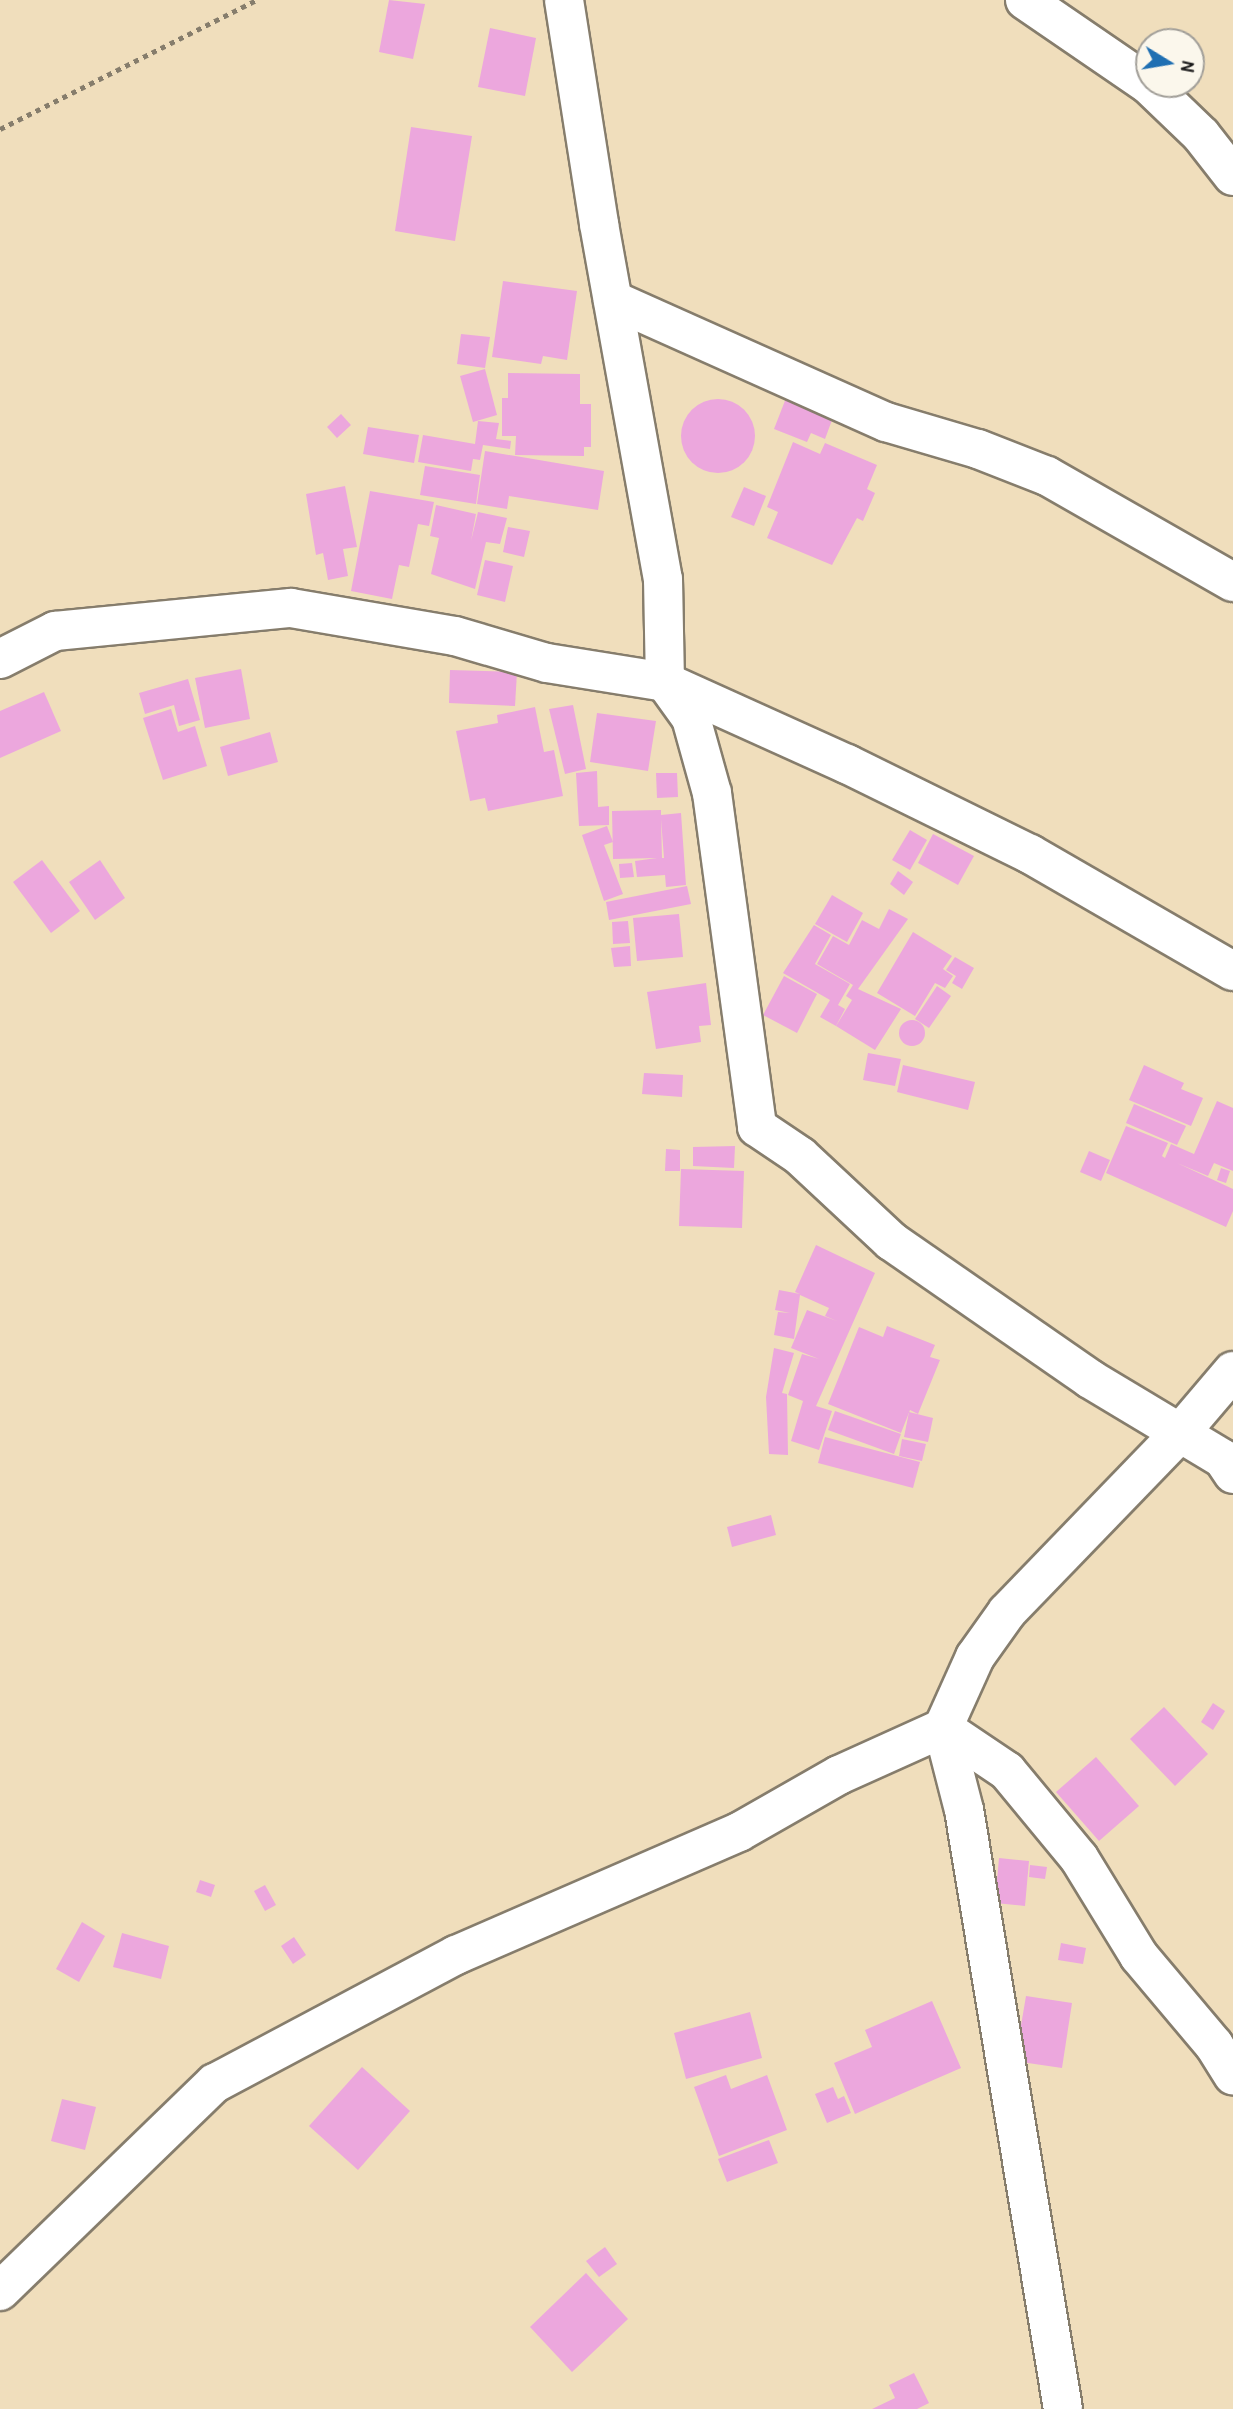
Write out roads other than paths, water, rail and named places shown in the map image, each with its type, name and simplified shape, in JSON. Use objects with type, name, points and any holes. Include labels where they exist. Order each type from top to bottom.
[{"type":"street","points":[[564,0],[613,300],[663,579],[665,682],[691,718],[712,793],[757,1127],[800,1156],[891,1241],[1090,1379],[1223,1459],[1233,1474]]},
{"type":"street","points":[[1025,0],[1149,85],[1202,135],[1233,176]]},
{"type":"street","points":[[613,300],[886,422],[978,449],[1047,476],[1233,582]]},
{"type":"street","points":[[0,659],[55,631],[291,608],[411,632],[455,636],[547,663],[665,682],[847,764],[1030,854],[1233,971]]},
{"type":"street","points":[[1063,2409],[964,1810],[943,1728],[975,1657],[1007,1612],[1181,1432],[1233,1371]]},
{"type":"street","points":[[943,1728],[1015,1780],[1079,1858],[1139,1956],[1214,2045],[1233,2076]]},
{"type":"street","points":[[0,2291],[215,2082],[456,1955],[739,1832],[839,1775],[943,1728]]}]
